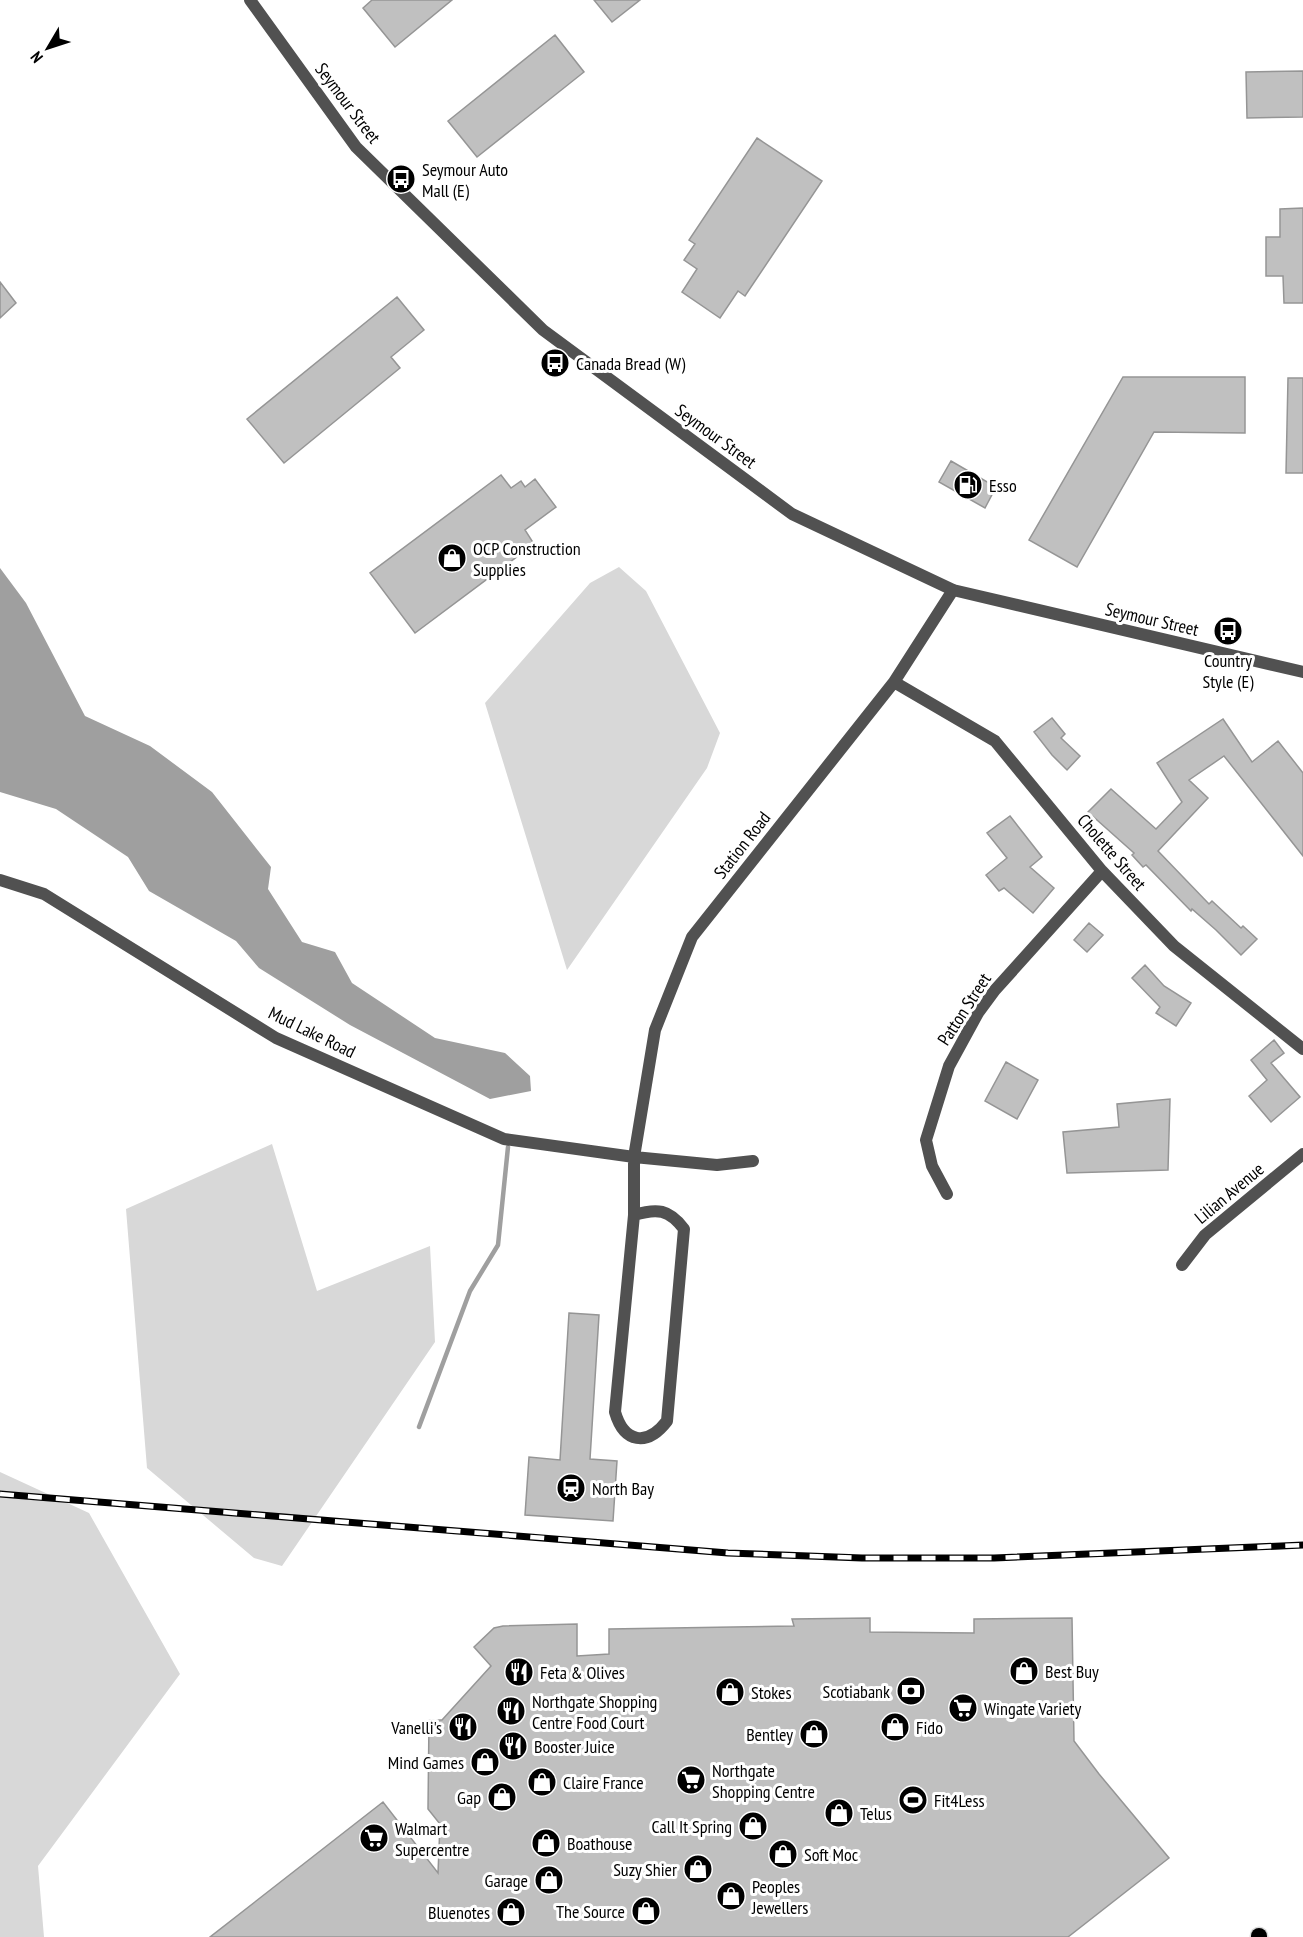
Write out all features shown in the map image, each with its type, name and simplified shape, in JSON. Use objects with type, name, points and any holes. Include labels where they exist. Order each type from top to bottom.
[{"type":"street","name":"Seymour Street","points":[[250,0],[356,147],[543,330],[792,514],[953,590],[1303,672]]},
{"type":"street","name":"Station Road","points":[[634,1215],[650,1210],[662,1212],[675,1217],[684,1229],[668,1421],[651,1436],[641,1439],[629,1436],[618,1424],[615,1412],[634,1215],[634,1157],[655,1030],[692,937],[894,682],[953,590]]},
{"type":"street","name":"Cholette Street","points":[[894,682],[995,741],[1102,871],[1174,946],[1303,1049]]},
{"type":"street","name":"Patton Street","points":[[947,1194],[932,1166],[926,1140],[949,1066],[978,1013],[995,990],[1102,871]]},
{"type":"street","name":"Mud Lake Road","points":[[0,879],[44,894],[276,1038],[504,1138],[634,1157]]},
{"type":"street","name":"Lilian Avenue","points":[[1182,1265],[1205,1235],[1303,1154]]},
{"type":"street","points":[[634,1157],[717,1165],[753,1161]]},
{"type":"shaded area","points":[[619,567],[646,591],[720,733],[707,768],[567,970],[485,703],[590,583]]},
{"type":"shaded area","points":[[0,568],[26,603],[85,716],[150,746],[212,792],[271,867],[268,889],[302,942],[335,952],[352,983],[435,1038],[505,1053],[530,1076],[531,1091],[490,1099],[350,1025],[259,968],[236,941],[149,891],[128,857],[56,809],[0,792]]},
{"type":"shaded area","points":[[272,1144],[317,1291],[430,1246],[435,1342],[282,1566],[254,1558],[147,1468],[126,1209]]},
{"type":"shaded area","points":[[0,1472],[89,1513],[180,1674],[38,1866],[44,1937],[0,1937]]},
{"type":"building","points":[[372,0],[452,0],[395,47],[363,8]]},
{"type":"building","points":[[594,0],[640,0],[612,22]]},
{"type":"building","points":[[555,35],[584,72],[477,157],[448,121]]},
{"type":"building","points":[[1303,71],[1303,117],[1247,118],[1246,72]]},
{"type":"building","points":[[757,138],[822,181],[745,296],[738,291],[720,318],[682,292],[697,269],[684,260],[695,244],[689,240]]},
{"type":"building","points":[[1303,208],[1303,303],[1284,303],[1283,276],[1266,276],[1266,237],[1280,237],[1280,209]]},
{"type":"building","points":[[0,282],[16,303],[0,318]]},
{"type":"building","points":[[397,297],[424,330],[391,357],[400,368],[284,463],[247,419]]},
{"type":"building","points":[[1123,377],[1245,377],[1245,433],[1154,432],[1077,567],[1029,540]]},
{"type":"building","points":[[1288,378],[1303,378],[1303,473],[1286,473]]},
{"type":"building","name":"Esso","points":[[951,461],[996,487],[985,508],[939,482]]},
{"type":"building","name":"OCP Construction Supplies","points":[[501,475],[511,488],[521,481],[525,487],[535,479],[556,507],[525,530],[534,544],[415,633],[370,573]]},
{"type":"building","points":[[1052,718],[1065,734],[1061,738],[1080,756],[1067,770],[1034,732]]},
{"type":"building","points":[[1223,719],[1252,762],[1278,741],[1303,773],[1303,856],[1224,756],[1189,780],[1208,798],[1158,851],[1209,904],[1212,901],[1241,928],[1243,926],[1257,939],[1241,955],[1216,930],[1192,909],[1191,911],[1146,865],[1143,867],[1132,855],[1134,853],[1088,812],[1111,789],[1156,829],[1182,802],[1157,763]]},
{"type":"building","points":[[1010,816],[1042,857],[1030,867],[1054,888],[1033,913],[1004,888],[999,891],[986,875],[1007,858],[987,833]]},
{"type":"building","points":[[1089,923],[1103,935],[1087,952],[1074,940]]},
{"type":"building","points":[[1145,965],[1164,986],[1191,1003],[1176,1026],[1156,1013],[1160,1007],[1132,978]]},
{"type":"building","points":[[1274,1040],[1284,1053],[1271,1063],[1300,1097],[1271,1122],[1249,1096],[1267,1080],[1251,1060]]},
{"type":"building","points":[[1006,1062],[1038,1080],[1017,1119],[985,1101]]},
{"type":"building","points":[[1170,1099],[1168,1170],[1067,1173],[1063,1132],[1119,1127],[1117,1104]]},
{"type":"building","points":[[569,1313],[599,1315],[590,1459],[617,1461],[613,1521],[525,1515],[529,1457],[560,1460]]},
{"type":"building","name":"Northgate Shopping Centre","points":[[870,1618],[870,1632],[974,1633],[974,1619],[1072,1618],[1074,1741],[1169,1858],[1068,1937],[210,1937],[383,1802],[438,1873],[440,1824],[428,1809],[429,1720],[442,1720],[491,1666],[474,1647],[494,1628],[577,1624],[577,1656],[609,1654],[609,1629],[794,1626],[792,1619]]},
{"type":"waterway","points":[[419,1427],[470,1291],[498,1245],[508,1147]]},
{"type":"railway","points":[[0,1494],[728,1553],[862,1558],[994,1558],[1303,1545]]},
{"type":"place","name":"Seymour Auto Mall (E)","points":[[401,179]]},
{"type":"place","name":"Canada Bread (W)","points":[[555,363]]},
{"type":"place","name":"Esso","points":[[968,485]]},
{"type":"place","name":"OCP Construction Supplies","points":[[452,558]]},
{"type":"place","name":"Country Style (E)","points":[[1228,631]]},
{"type":"place","name":"North Bay","points":[[571,1488]]},
{"type":"place","name":"Best Buy","points":[[1024,1671]]},
{"type":"place","name":"Feta & Olives","points":[[519,1672]]},
{"type":"place","name":"Scotiabank","points":[[911,1691]]},
{"type":"place","name":"Stokes","points":[[730,1692]]},
{"type":"place","name":"Wingate Variety","points":[[963,1708]]},
{"type":"place","name":"Northgate Shopping Centre Food Court","points":[[511,1711]]},
{"type":"place","name":"Vanelli's","points":[[463,1727]]},
{"type":"place","name":"Fido","points":[[895,1727]]},
{"type":"place","name":"Bentley","points":[[814,1734]]},
{"type":"place","name":"Booster Juice","points":[[513,1746]]},
{"type":"place","name":"Mind Games","points":[[485,1762]]},
{"type":"place","name":"Northgate Shopping Centre","points":[[691,1780]]},
{"type":"place","name":"Claire France","points":[[542,1782]]},
{"type":"place","name":"Gap","points":[[502,1797]]},
{"type":"place","name":"Fit4Less","points":[[913,1800]]},
{"type":"place","name":"Telus","points":[[839,1813]]},
{"type":"place","name":"Call It Spring","points":[[753,1826]]},
{"type":"place","name":"Walmart Supercentre","points":[[374,1838]]},
{"type":"place","name":"Boathouse","points":[[546,1843]]},
{"type":"place","name":"Soft Moc","points":[[783,1854]]},
{"type":"place","name":"Suzy Shier","points":[[698,1869]]},
{"type":"place","name":"Garage","points":[[549,1880]]},
{"type":"place","name":"Peoples Jewellers","points":[[731,1896]]},
{"type":"place","name":"The Source","points":[[646,1911]]},
{"type":"place","name":"Bluenotes","points":[[511,1912]]}]
